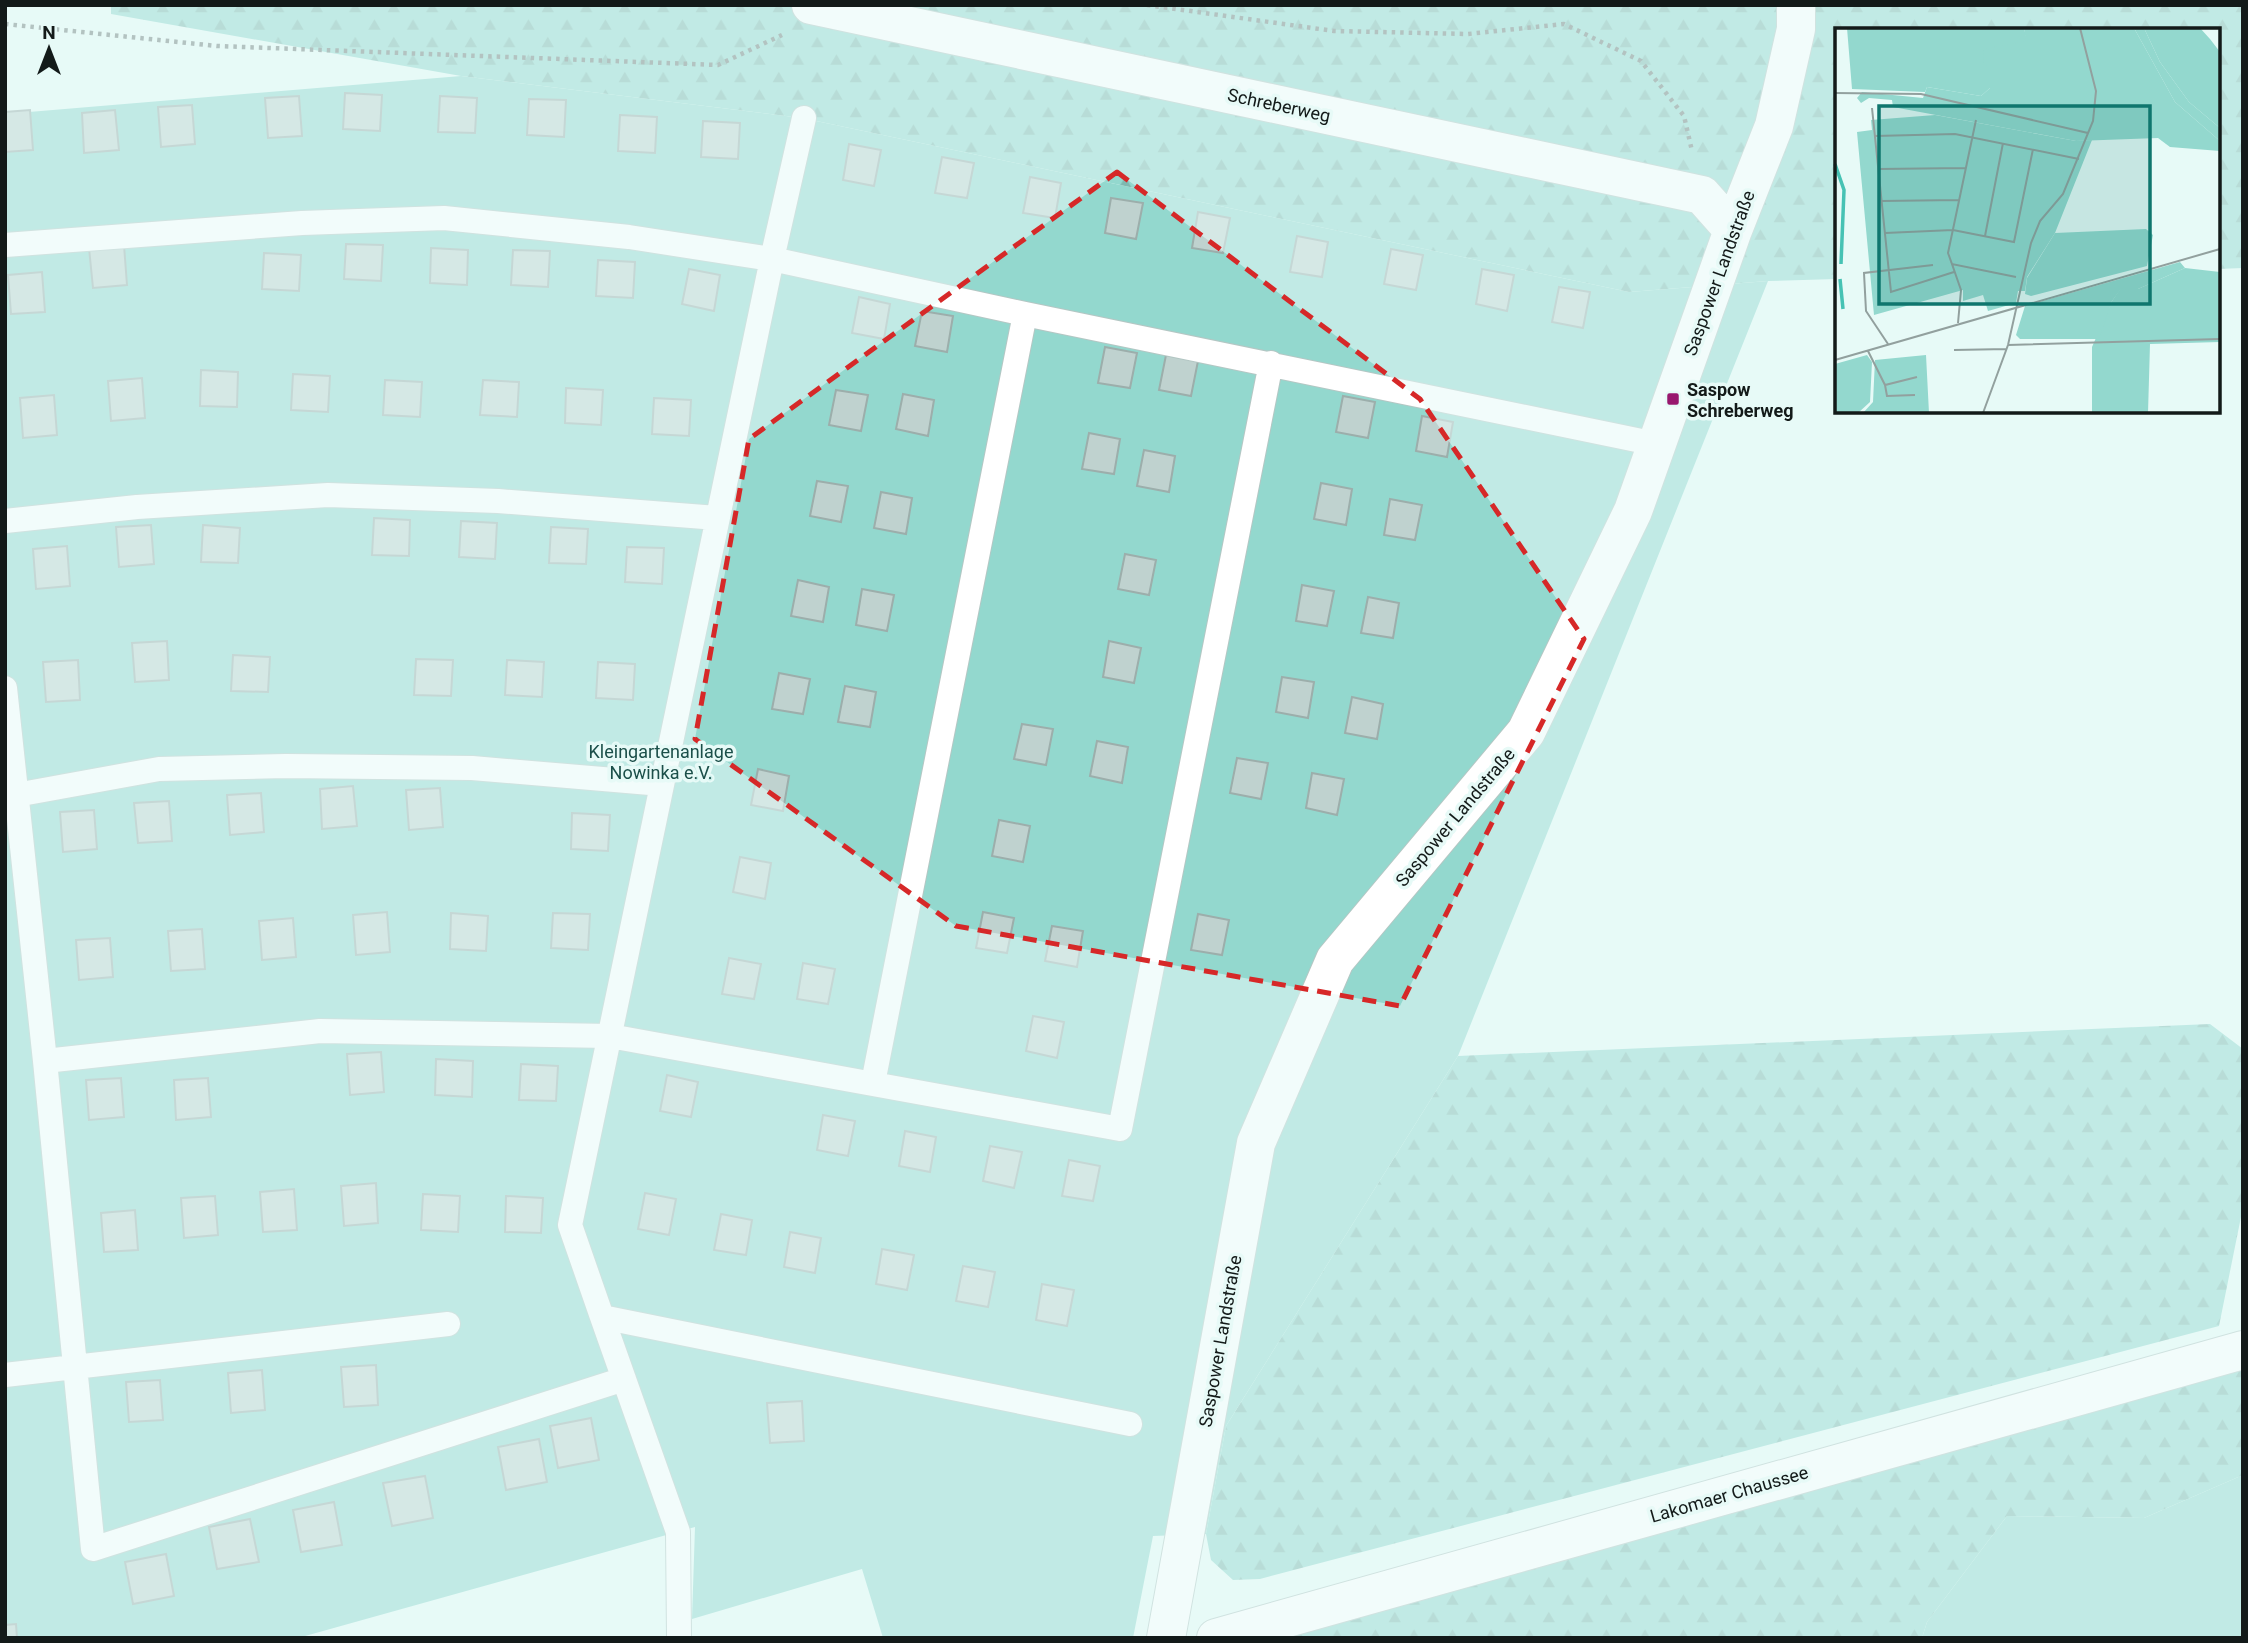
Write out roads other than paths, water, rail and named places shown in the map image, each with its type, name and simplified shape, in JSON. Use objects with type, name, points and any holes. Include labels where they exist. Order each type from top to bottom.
[{"type":"street","name":"Saspower Landstraße","points":[[1166,1638],[1256,1143],[1335,960],[1526,732],[1633,511],[1733,230],[1774,126],[1796,29],[1797,5]]},
{"type":"street","name":"Schreberweg","points":[[822,8],[1702,195],[1733,230]]},
{"type":"street","name":"Lakomaer Chaussee","points":[[1216,1638],[2243,1350]]},
{"type":"lane","points":[[679,1638],[678,1532],[570,1225],[772,259],[804,118]]},
{"type":"lane","points":[[5,245],[302,223],[444,218],[629,237],[772,259],[1656,444]]},
{"type":"lane","points":[[873,1083],[1025,314]]},
{"type":"lane","points":[[46,1060],[320,1031],[610,1036],[1120,1129],[1271,363]]},
{"type":"lane","points":[[5,521],[137,507],[328,495],[498,500],[718,518]]},
{"type":"lane","points":[[5,688],[46,1060],[93,1549],[624,1379]]},
{"type":"lane","points":[[16,795],[159,769],[286,766],[472,768],[662,784]]},
{"type":"lane","points":[[602,1317],[1130,1424]]},
{"type":"lane","points":[[5,1375],[448,1324]]},
{"type":"place","name":"Saspow Schreberweg","points":[[1673,399]]},
{"type":"park label","name":"Kleingartenanlage Nowinka e.V.","points":[[661,761]]}]
